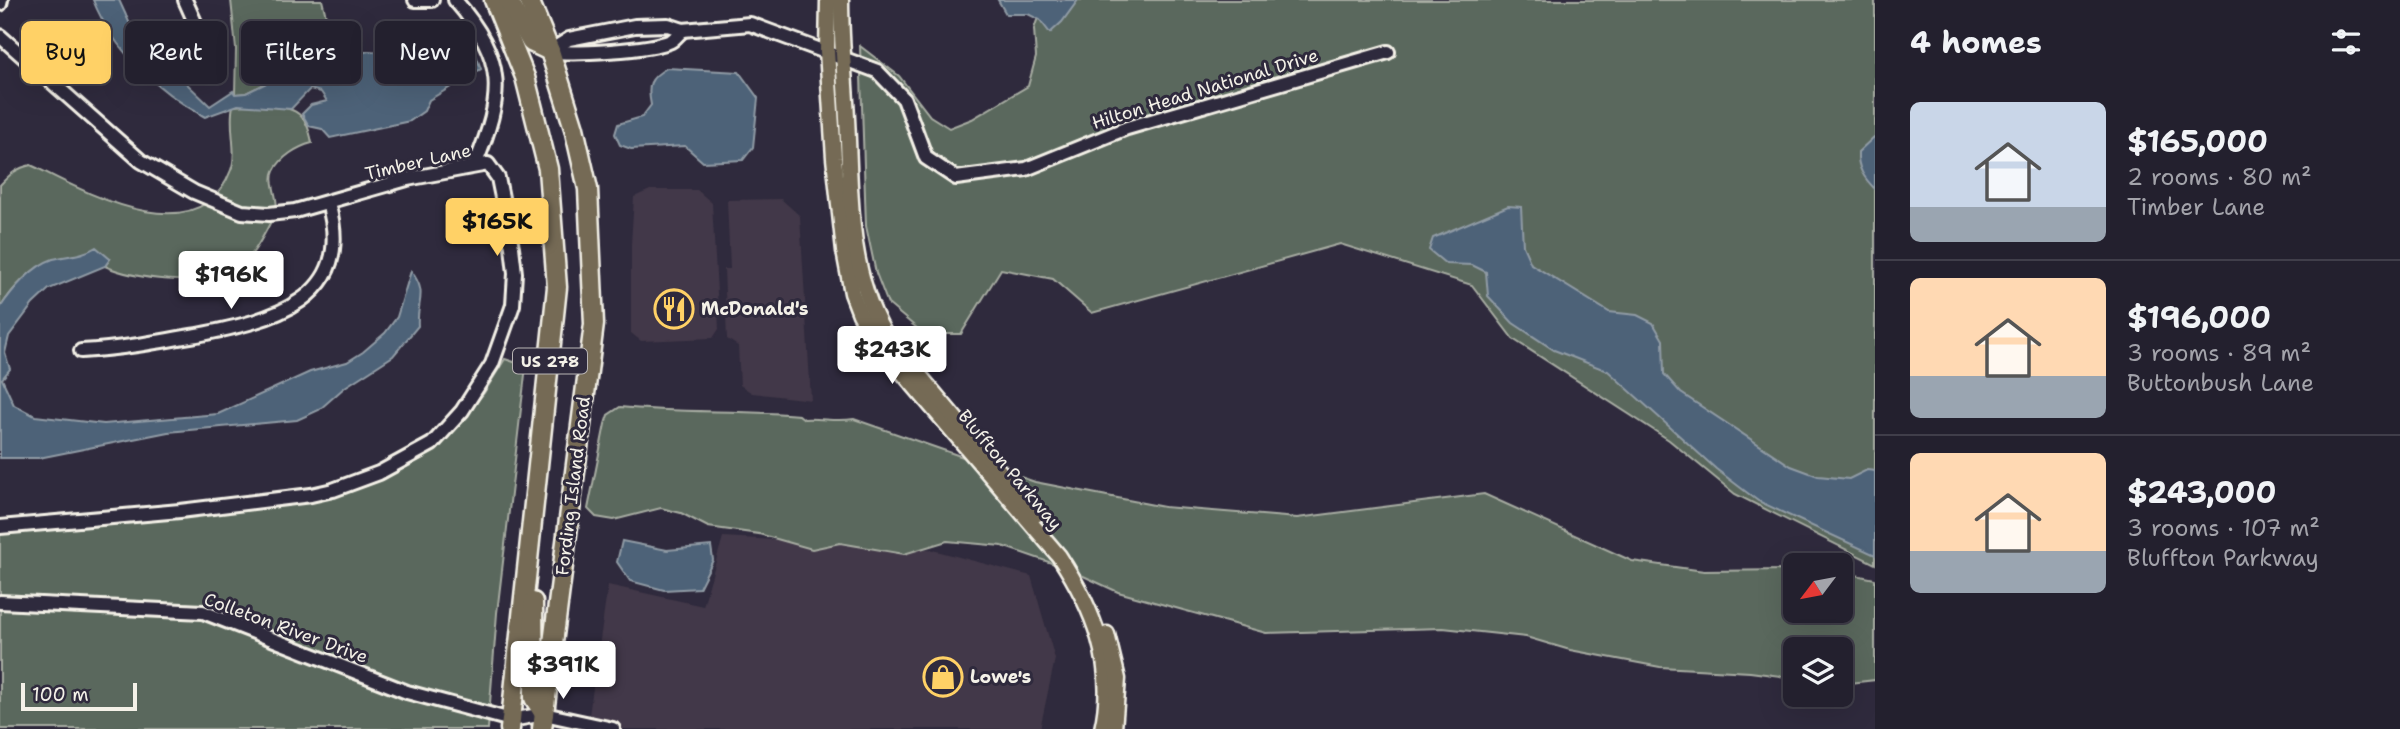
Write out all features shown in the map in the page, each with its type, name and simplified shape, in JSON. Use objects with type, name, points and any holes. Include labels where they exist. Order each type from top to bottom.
[{"type":"highway","name":"Fording Island Road","points":[[494,0],[517,55],[548,169],[557,287],[531,522],[515,726]]},
{"type":"highway","points":[[508,0],[531,42],[550,51],[533,72],[531,101]]},
{"type":"highway","name":"Fording Island Road","points":[[529,0],[550,51],[574,128],[588,189],[594,324],[543,721]]},
{"type":"highway","points":[[531,522],[534,698],[543,721]]},
{"type":"main road","name":"Bluffton Parkway","points":[[828,0],[827,51],[844,251],[852,293],[875,340],[1059,556],[1075,581],[1100,638],[1105,664],[1108,695],[1102,729]]},
{"type":"main road","name":"Bluffton Parkway","points":[[841,0],[853,218],[863,287],[870,309],[884,333],[1075,566],[1114,653],[1118,678],[1114,729]]},
{"type":"street","points":[[185,0],[194,21]]},
{"type":"street","points":[[415,0],[432,0]]},
{"type":"street","points":[[455,0],[482,35],[497,89],[494,117],[475,165]]},
{"type":"street","name":"Hilton Head National Drive","points":[[550,51],[569,39],[635,26],[668,25],[682,30],[750,24],[877,71],[904,99],[926,158],[956,178],[1026,169],[1127,128],[1388,52]]},
{"type":"street","name":"Hilton Head National Drive","points":[[550,51],[567,54],[672,41],[682,30]]},
{"type":"street","points":[[604,32],[605,50]]},
{"type":"street","name":"Timber Lane","points":[[0,37],[125,150],[194,192],[235,210],[256,214],[295,211],[328,204],[407,179],[488,164],[498,178],[512,247],[514,296],[506,332],[492,364],[438,440],[379,473],[311,495],[180,511],[0,527]]},
{"type":"street","points":[[80,351],[129,348],[238,327],[292,308],[315,287],[329,259],[334,230],[328,204]]},
{"type":"street","name":"Colleton River Drive","points":[[0,602],[203,612],[407,692],[515,726]]},
{"type":"street","points":[[515,726],[543,721],[613,729]]},
{"type":"shaded area","points":[[650,190],[697,190],[712,203],[719,329],[713,338],[641,341],[631,333],[634,197]]},
{"type":"shaded area","points":[[781,199],[800,216],[811,400],[752,393],[740,385],[738,346],[727,339],[724,269],[730,269],[727,200]]},
{"type":"shaded area","points":[[723,537],[929,549],[1031,576],[1055,659],[1040,729],[587,729],[608,585],[703,606]]},
{"type":"green space","points":[[231,0],[322,0],[327,21],[241,21],[241,84],[264,84],[246,93],[235,94],[236,49]]},
{"type":"green space","points":[[1044,0],[1875,0],[1875,564],[1735,494],[1669,440],[1513,339],[1472,285],[1340,244],[1092,313],[1053,279],[1001,269],[961,334],[924,334],[888,304],[876,273],[866,226],[860,46],[899,76],[930,116],[949,128],[972,119],[1028,86],[1036,57],[1034,29]]},
{"type":"green space","points":[[233,106],[282,107],[298,113],[309,129],[312,143],[290,153],[274,171],[272,181],[277,203],[275,213],[257,246],[238,269],[204,280],[168,280],[117,271],[105,266],[110,259],[92,256],[61,258],[34,270],[22,280],[0,308],[0,185],[11,175],[31,165],[81,189],[139,210],[168,213],[194,209],[215,196],[231,170],[234,155]]},
{"type":"green space","points":[[505,359],[526,366],[497,613],[488,729],[0,729],[0,532],[162,517],[381,476],[444,441],[484,393]]},
{"type":"green space","points":[[620,407],[777,413],[799,415],[804,419],[854,419],[1035,482],[1164,507],[1297,518],[1484,494],[1632,561],[1704,571],[1783,570],[1783,623],[1853,623],[1853,574],[1875,579],[1875,680],[1853,683],[1853,637],[1783,637],[1783,676],[1660,667],[1570,650],[1526,637],[1443,628],[1266,633],[1118,592],[1066,568],[1002,546],[947,541],[904,554],[840,543],[812,549],[759,534],[708,527],[681,513],[661,508],[614,520],[596,517],[588,509],[608,415]]},
{"type":"water","points":[[93,0],[119,0],[129,21],[125,21],[125,52],[111,34],[111,21],[104,21]]},
{"type":"water","points":[[998,0],[1078,0],[1050,33],[1040,20],[1028,14],[1006,14]]},
{"type":"water","points":[[369,51],[375,52],[375,84],[456,84],[429,100],[424,111],[410,121],[330,138],[322,129],[309,126],[302,114],[311,105],[327,101],[321,92],[310,89],[291,109],[238,105],[205,117],[156,84],[187,84],[210,106],[233,91],[235,94],[246,93],[264,84],[361,84],[361,53]]},
{"type":"water","points":[[475,52],[481,69],[475,73]]},
{"type":"water","points":[[667,68],[739,72],[758,98],[753,147],[743,160],[703,162],[685,146],[631,149],[620,145],[615,134],[618,124],[642,117],[651,105],[649,92],[653,79]]},
{"type":"water","points":[[1875,136],[1875,189],[1862,172],[1858,152]]},
{"type":"water","points":[[1508,206],[1521,207],[1523,246],[1531,264],[1609,312],[1637,315],[1653,323],[1663,340],[1664,374],[1681,393],[1791,466],[1818,476],[1849,479],[1867,470],[1875,471],[1875,555],[1758,501],[1716,469],[1608,371],[1554,350],[1513,323],[1488,296],[1486,272],[1472,265],[1446,264],[1429,250],[1433,238]]},
{"type":"water","points":[[96,247],[110,259],[105,266],[49,289],[33,304],[9,336],[5,353],[10,369],[2,379],[14,405],[35,416],[104,424],[218,414],[310,372],[347,362],[363,352],[385,333],[397,317],[411,271],[421,292],[418,326],[393,356],[345,387],[319,410],[297,420],[168,432],[39,458],[0,458],[0,308],[17,286],[45,262],[80,254]]},
{"type":"water","points":[[622,541],[667,550],[711,546],[713,560],[699,588],[664,590],[630,581],[617,562]]},
{"type":"place","name":"McDonald's","points":[[674,309]]},
{"type":"place","name":"Lowe's","points":[[943,677]]}]
